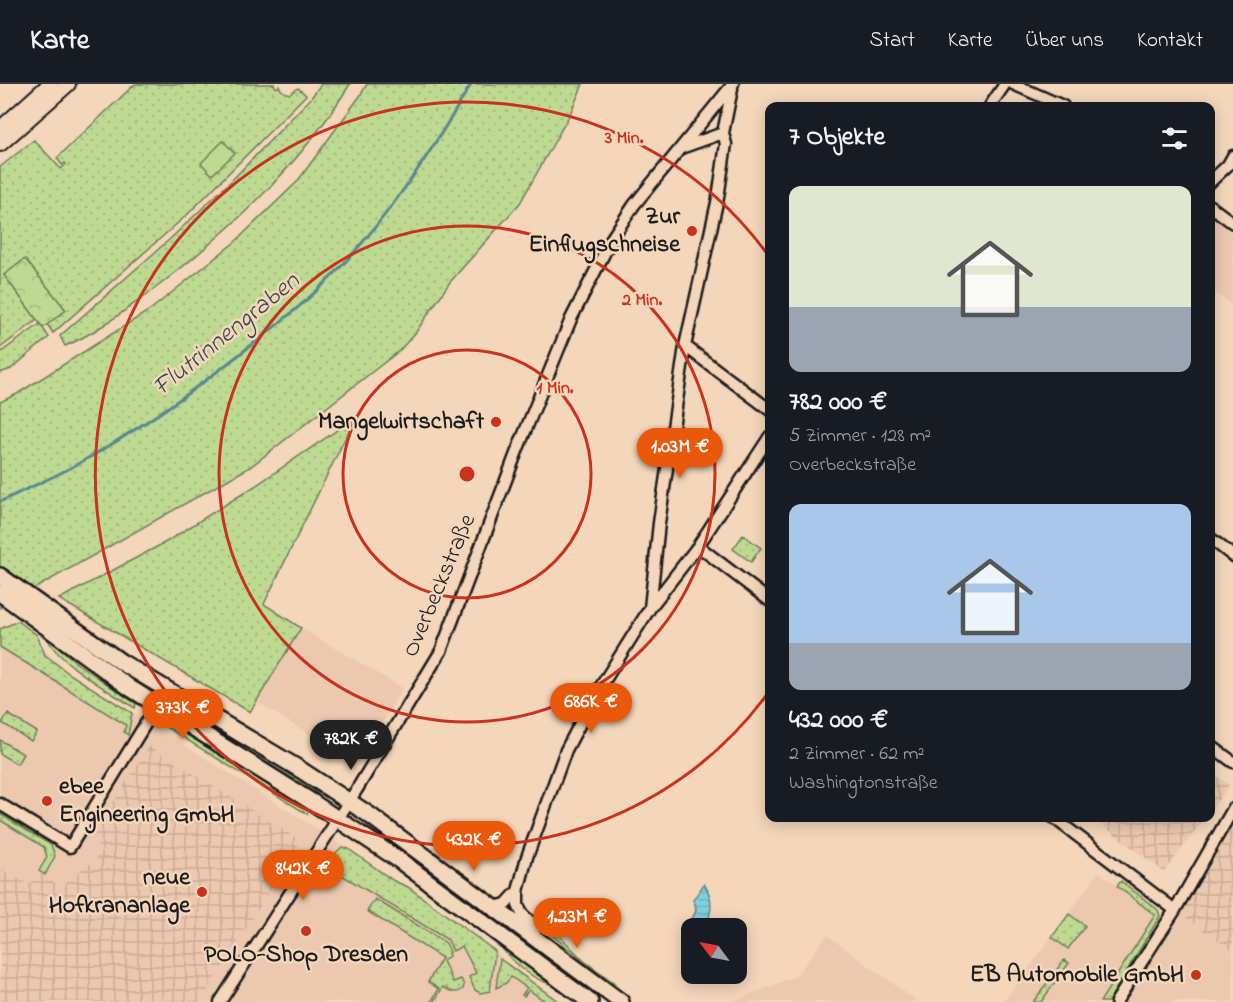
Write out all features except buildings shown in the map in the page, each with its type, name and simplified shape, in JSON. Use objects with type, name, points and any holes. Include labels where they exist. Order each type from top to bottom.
[{"type":"main road","points":[[0,576],[121,662],[291,764],[349,802],[621,1002]]},
{"type":"main road","points":[[0,593],[101,668],[338,819],[433,885],[589,1002]]},
{"type":"street","points":[[0,129],[50,84]]},
{"type":"street","points":[[0,144],[68,84]]},
{"type":"street","points":[[993,102],[1005,84]]},
{"type":"street","points":[[1013,84],[1055,102]]},
{"type":"street","points":[[650,608],[659,523],[685,346],[718,198],[726,144],[723,133],[733,85]]},
{"type":"street","name":"Overbeckstraße","points":[[220,1002],[349,802],[441,651],[517,451],[571,319],[594,270],[634,205],[733,85]]},
{"type":"street","points":[[680,149],[723,133]]},
{"type":"street","points":[[1215,177],[1228,165],[1233,156]]},
{"type":"street","points":[[1215,212],[1233,223]]},
{"type":"street","points":[[685,346],[765,407]]},
{"type":"street","points":[[536,938],[532,923],[522,914],[518,905],[518,891],[527,857],[566,750],[593,699],[650,608],[698,546],[765,444]]},
{"type":"street","points":[[1215,542],[1233,556]]},
{"type":"street","points":[[698,546],[765,597]]},
{"type":"street","points":[[0,804],[70,847],[157,705]]},
{"type":"street","points":[[1215,749],[1233,762]]},
{"type":"street","points":[[1116,1002],[1175,910],[1233,809]]},
{"type":"street","points":[[1059,822],[1175,910]]},
{"type":"street","points":[[494,907],[506,904],[518,891]]},
{"type":"street","points":[[589,1002],[600,986]]},
{"type":"shaded area","points":[[1215,219],[1233,234],[1233,306],[1215,292]]},
{"type":"shaded area","points":[[13,622],[36,638],[47,653],[69,672],[317,829],[495,950],[505,962],[562,1002],[0,1002],[0,627]]},
{"type":"shaded area","points":[[301,628],[402,688],[362,757],[355,763],[257,702]]},
{"type":"shaded area","points":[[149,746],[301,841],[200,1002],[0,1002],[0,868],[29,885],[38,872],[63,888],[69,878],[95,861],[102,849],[92,842],[92,836]]},
{"type":"shaded area","points":[[1215,775],[1229,785],[1215,804]]},
{"type":"shaded area","points":[[1233,809],[1233,951],[1175,910]]},
{"type":"shaded area","points":[[1098,822],[1202,822],[1164,872]]},
{"type":"shaded area","points":[[1099,872],[1155,915],[1099,1002],[1004,1002]]},
{"type":"shaded area","points":[[1175,910],[1233,951],[1233,1002],[1108,1002],[1160,916]]},
{"type":"shaded area","points":[[827,935],[918,1002],[732,1002],[796,976]]},
{"type":"green space","points":[[135,84],[274,84],[276,88],[279,86],[282,91],[289,94],[298,88],[306,95],[188,214],[53,333],[47,324],[66,310],[24,260],[4,275],[37,320],[0,348],[0,167],[34,140],[61,169],[66,164],[62,165],[57,158]]},
{"type":"green space","points":[[321,84],[350,84],[309,143],[261,196],[209,245],[153,290],[100,328],[65,346],[60,336],[170,239],[231,181],[311,98]]},
{"type":"green space","points":[[367,84],[583,84],[570,114],[520,203],[450,282],[416,332],[399,351],[250,467],[0,608],[0,402],[17,394],[150,310],[235,242],[297,182]]},
{"type":"green space","points":[[223,141],[235,153],[212,175],[201,163]]},
{"type":"green space","points":[[25,259],[66,310],[43,328],[4,275]]},
{"type":"green space","points":[[40,324],[49,337],[11,369],[0,373],[0,353]]},
{"type":"green space","points":[[355,418],[264,604],[301,628],[250,712],[59,599],[166,542],[255,486]]},
{"type":"green space","points":[[743,535],[761,548],[751,562],[733,549]]},
{"type":"green space","points":[[37,610],[322,790],[319,794],[138,687],[94,656]]},
{"type":"green space","points":[[18,621],[37,635],[45,655],[68,673],[132,713],[128,735],[124,732],[126,725],[0,647],[0,629]]},
{"type":"green space","points":[[42,632],[78,664],[136,704],[135,708],[71,665],[50,644]]},
{"type":"green space","points":[[8,714],[37,732],[31,741],[2,723]]},
{"type":"green space","points":[[164,720],[309,811],[307,814],[158,722]]},
{"type":"green space","points":[[0,740],[23,754],[17,764],[0,754]]},
{"type":"green space","points":[[0,814],[51,845],[55,856],[45,875],[39,871],[47,857],[44,847],[0,820]]},
{"type":"green space","points":[[366,826],[466,899],[506,924],[509,935],[364,830]]},
{"type":"green space","points":[[342,847],[347,848],[394,881],[408,887],[495,951],[490,991],[480,993],[475,990],[469,977],[476,973],[462,946],[453,951],[448,940],[335,871],[327,861]]},
{"type":"green space","points":[[398,871],[457,910],[550,984],[523,969],[501,947]]},
{"type":"green space","points":[[1121,881],[1158,910],[1160,916],[1108,1002],[1100,1002],[1155,915],[1117,886]]},
{"type":"green space","points":[[375,899],[446,943],[450,952],[443,961],[453,982],[461,979],[463,989],[455,992],[443,987],[434,1002],[431,1002],[439,989],[428,982],[442,958],[367,911]]},
{"type":"green space","points":[[1069,914],[1085,926],[1068,949],[1052,937]]},
{"type":"green space","points":[[533,917],[563,939],[583,960],[616,984],[583,961],[532,919]]},
{"type":"green space","points":[[512,928],[582,982],[583,988],[519,943]]},
{"type":"green space","points":[[500,959],[559,1002],[546,1002],[529,990],[524,996],[522,995],[527,988],[511,977],[506,983],[496,988]]},
{"type":"green space","points":[[1064,960],[1069,963],[1041,1002],[1033,1002]]},
{"type":"water","points":[[704,884],[711,901],[709,918],[692,918],[696,907],[693,900]]},
{"type":"waterway","name":"Flutrinnengraben","points":[[0,502],[74,466],[165,410],[208,379],[305,301],[356,250],[392,205],[441,134],[471,84]]},
{"type":"place","name":"Zur Einflugschneise","points":[[692,231]]},
{"type":"place","name":"Mangelwirtschaft","points":[[496,422]]},
{"type":"place","name":"ebee Engineering GmbH","points":[[47,801]]},
{"type":"place","name":"neue Hofkrananlage","points":[[202,892]]},
{"type":"place","name":"POLO-Shop Dresden","points":[[306,931]]},
{"type":"place","name":"EB Automobile GmbH","points":[[1196,975]]}]
